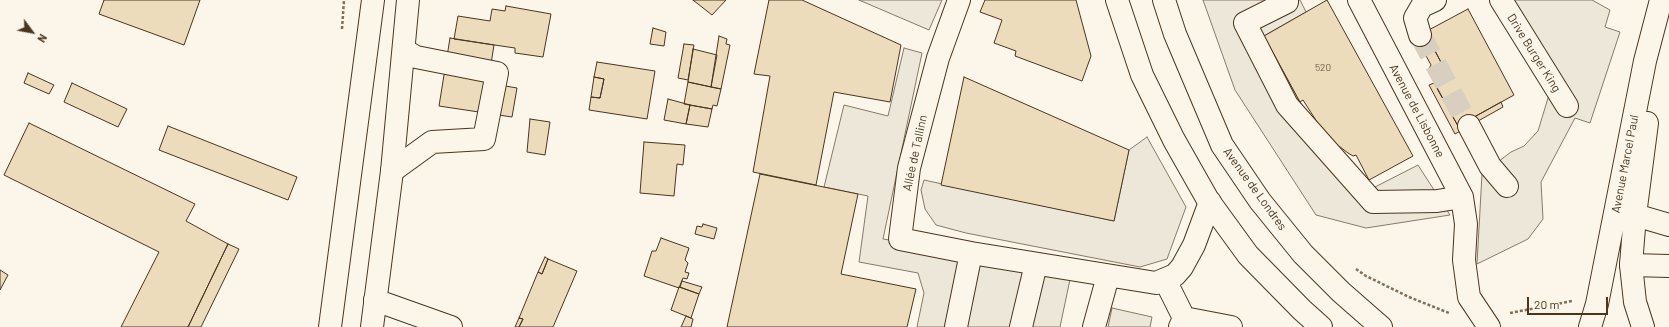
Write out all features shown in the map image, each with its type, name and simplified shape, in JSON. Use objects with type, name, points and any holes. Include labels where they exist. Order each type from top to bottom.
[{"type":"main road","points":[[330,327],[373,0]]},
{"type":"main road","points":[[372,327],[392,171],[408,0]]},
{"type":"main road","name":"Allée de Tallinn","points":[[959,0],[938,58],[909,168],[900,239],[971,253]]},
{"type":"main road","points":[[1117,0],[1142,74],[1174,140],[1210,202],[1248,255],[1302,310],[1321,327]]},
{"type":"main road","name":"Avenue de Londres","points":[[1164,0],[1175,34],[1222,145],[1260,201],[1303,254],[1341,292],[1381,327]]},
{"type":"main road","points":[[1286,0],[1287,2],[1245,23],[1287,105],[1373,202],[1437,201],[1462,197]]},
{"type":"main road","name":"Avenue de Lisbonne","points":[[1359,0],[1462,197],[1473,223],[1464,260],[1469,297],[1489,327]]},
{"type":"main road","points":[[1420,35],[1415,18],[1422,6],[1435,0]]},
{"type":"main road","name":"Drive Burger King","points":[[1501,0],[1566,106]]},
{"type":"main road","name":"Avenue Marcel Paul","points":[[1590,327],[1597,304],[1646,61],[1660,0]]},
{"type":"main road","name":"Avenue Marcel Paul","points":[[1643,327],[1634,302],[1631,266],[1635,215],[1664,0]]},
{"type":"main road","points":[[392,171],[432,142],[484,139],[497,73],[416,57],[404,50]]},
{"type":"main road","points":[[1469,126],[1490,166],[1508,186]]},
{"type":"main road","points":[[956,327],[971,253],[1156,283],[1175,275],[1182,267],[1194,245],[1210,202]]},
{"type":"main road","points":[[1635,215],[1669,225]]},
{"type":"main road","points":[[1021,327],[1036,264]]},
{"type":"main road","points":[[1631,266],[1669,266]]},
{"type":"main road","points":[[1094,327],[1108,276]]},
{"type":"main road","points":[[1165,280],[1182,323],[1231,327]]},
{"type":"main road","points":[[375,300],[451,327]]},
{"type":"shaded area","points":[[859,0],[942,0],[929,30]]},
{"type":"shaded area","points":[[1203,0],[1300,0],[1306,12],[1264,36],[1300,102],[1328,143],[1375,187],[1418,165],[1450,215],[1366,228],[1316,215],[1235,90]]},
{"type":"shaded area","points":[[1513,0],[1592,0],[1610,10],[1605,27],[1620,32],[1590,123],[1575,118],[1541,182],[1543,219],[1528,239],[1477,264],[1482,174],[1511,152],[1524,146],[1538,131],[1555,75]]},
{"type":"shaded area","points":[[904,48],[922,53],[883,239],[1072,270],[1060,327],[917,327],[924,293],[918,273],[859,262],[868,196],[824,187],[844,105],[888,116]]},
{"type":"shaded area","points":[[1147,137],[1186,207],[1167,259],[1140,267],[966,233],[936,225],[925,209],[921,190],[924,180],[1114,221],[1129,150]]},
{"type":"shaded area","points":[[1112,308],[1152,317],[1150,327],[1108,327]]},
{"type":"building","points":[[104,0],[200,0],[184,45],[99,14]]},
{"type":"building","points":[[693,0],[726,0],[712,15]]},
{"type":"building","points":[[769,0],[802,0],[901,45],[890,102],[834,92],[816,185],[753,172],[770,76],[754,74]]},
{"type":"building","points":[[985,0],[1076,0],[1091,56],[1082,81],[1015,56],[1016,51],[994,43],[1002,20],[980,12]]},
{"type":"building","points":[[1327,0],[1413,156],[1369,180],[1356,155],[1353,156],[1348,153],[1331,140],[1319,125],[1303,100],[1300,102],[1264,36]]},
{"type":"building","points":[[506,6],[551,14],[543,57],[515,53],[515,48],[454,39],[458,16],[490,21],[492,9],[505,11]]},
{"type":"building","points":[[1468,9],[1514,95],[1458,126],[1429,73],[1443,66],[1425,32]]},
{"type":"building","points":[[653,28],[666,32],[664,46],[650,44]]},
{"type":"building","points":[[1425,32],[1443,66],[1429,73],[1428,70],[1431,65],[1416,37]]},
{"type":"building","points":[[719,36],[727,39],[726,44],[730,45],[721,89],[711,87]]},
{"type":"building","points":[[450,38],[494,45],[488,83],[517,88],[512,117],[439,106]]},
{"type":"building","points":[[684,44],[694,45],[688,80],[678,78]]},
{"type":"building","points":[[693,49],[717,55],[711,87],[688,82]]},
{"type":"building","points":[[597,62],[655,71],[647,119],[589,110],[591,97],[600,98],[604,79],[594,77]]},
{"type":"building","points":[[28,73],[54,85],[49,94],[24,83]]},
{"type":"building","points":[[594,77],[604,79],[600,98],[591,97]]},
{"type":"building","points":[[964,77],[1129,150],[1114,221],[941,185]]},
{"type":"building","points":[[688,82],[721,89],[717,106],[713,105],[712,109],[684,104]]},
{"type":"building","points":[[72,83],[127,109],[118,127],[64,102]]},
{"type":"building","points":[[1434,83],[1458,126],[1501,102],[1503,107],[1455,134],[1429,85]]},
{"type":"building","points":[[668,99],[690,105],[686,124],[664,120]]},
{"type":"building","points":[[690,105],[712,109],[708,127],[686,124]]},
{"type":"building","points":[[530,119],[550,122],[545,155],[527,152]]},
{"type":"building","points":[[29,123],[195,204],[186,221],[228,244],[188,327],[121,327],[159,252],[4,175]]},
{"type":"building","points":[[168,126],[297,177],[288,200],[159,150]]},
{"type":"building","points":[[644,142],[685,145],[683,165],[677,164],[674,196],[640,193]]},
{"type":"building","points":[[760,174],[858,194],[841,274],[916,289],[907,327],[727,327]]},
{"type":"building","points":[[703,224],[717,228],[714,239],[695,234],[697,226],[702,227]]},
{"type":"building","points":[[661,238],[689,248],[685,260],[688,263],[685,272],[689,273],[687,279],[683,278],[679,288],[644,276],[652,251],[656,251]]},
{"type":"building","points":[[228,244],[239,249],[201,327],[188,327]]},
{"type":"building","points":[[545,257],[548,259],[542,274],[538,272]]},
{"type":"building","points":[[548,259],[577,271],[553,327],[519,327],[523,319],[519,318],[538,272],[542,274]]},
{"type":"building","points":[[0,270],[8,275],[0,290]]},
{"type":"building","points":[[682,281],[702,287],[699,294],[680,287]]},
{"type":"building","points":[[679,287],[699,294],[691,318],[671,310]]},
{"type":"building","points":[[686,316],[693,319],[691,327],[681,327]]},
{"type":"building","points":[[519,318],[523,319],[519,327],[515,327]]},
{"type":"tunnel","points":[[1420,35],[1469,126]]}]
